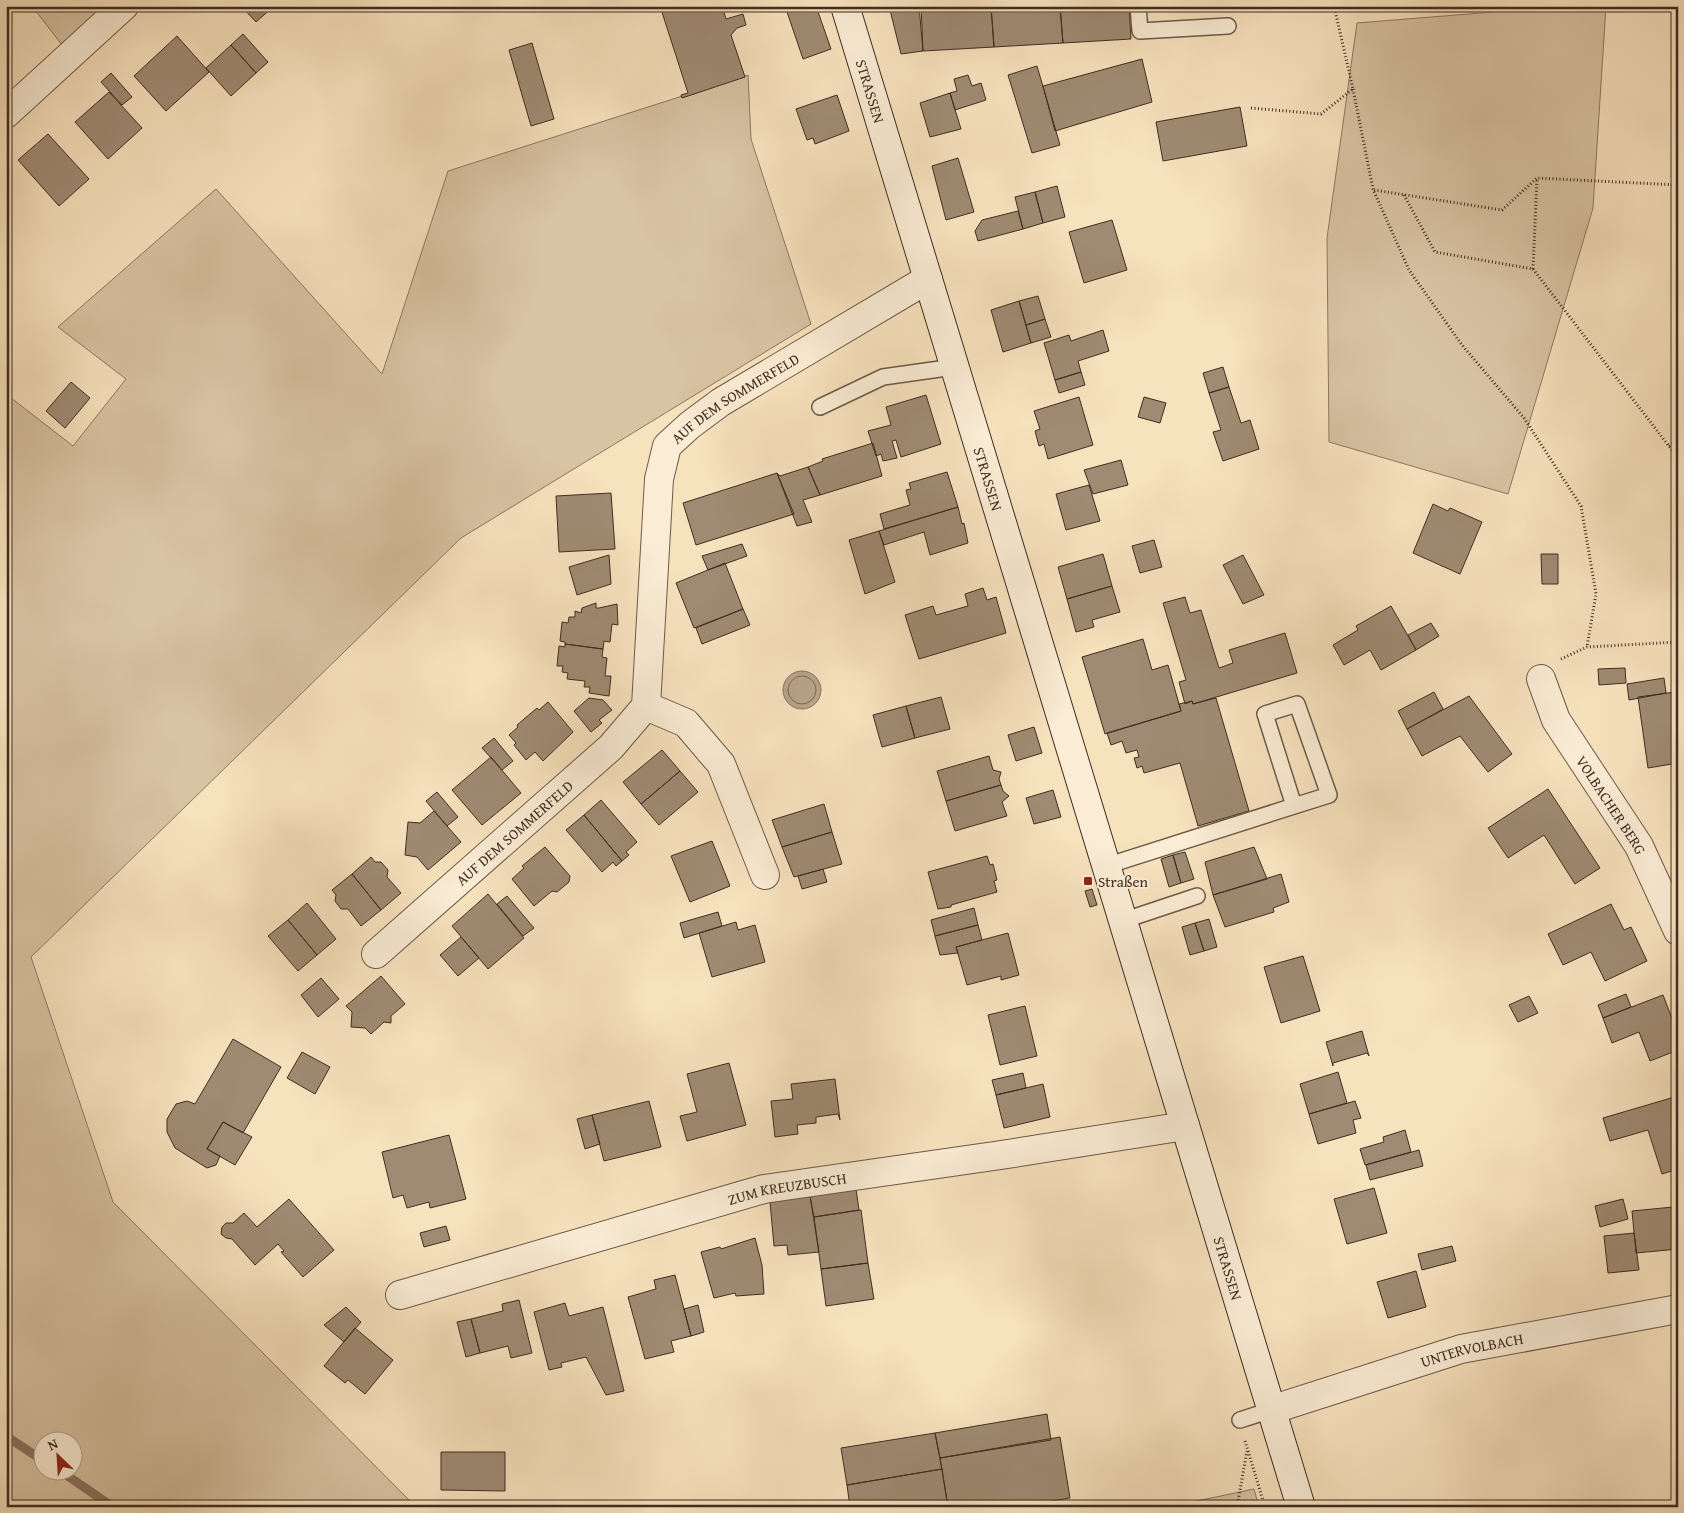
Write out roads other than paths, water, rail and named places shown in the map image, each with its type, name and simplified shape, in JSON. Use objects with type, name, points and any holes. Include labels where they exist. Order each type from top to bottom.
[{"type":"street","points":[[6,114],[124,6]]},
{"type":"street","name":"STRASSEN","points":[[845,6],[1301,1507]]},
{"type":"street","name":"AUF DEM SOMMERFELD","points":[[376,954],[611,747],[646,706],[659,479],[667,446],[690,425],[721,402],[928,279]]},
{"type":"street","name":"VOLBACHER BERG","points":[[1542,679],[1556,720],[1639,846],[1678,932]]},
{"type":"street","points":[[646,706],[686,723],[721,764],[765,875]]},
{"type":"street","name":"ZUM KREUZBUSCH","points":[[400,1296],[764,1189],[1001,1156],[1185,1126]]},
{"type":"street","name":"UNTERVOLBACH","points":[[1271,1410],[1461,1349],[1678,1309]]},
{"type":"lane","points":[[1138,6],[1140,31],[1228,26]]},
{"type":"lane","points":[[820,407],[883,377],[954,367]]},
{"type":"lane","points":[[1106,866],[1329,795],[1297,704],[1265,714],[1294,806]]},
{"type":"lane","points":[[1122,921],[1197,896]]},
{"type":"lane","points":[[1240,1420],[1271,1410]]},
{"type":"water","points":[[802,671],[815,677],[821,690],[815,703],[802,709],[789,703],[783,690],[789,677]]},
{"type":"waterway","points":[[6,1436],[32,1453]]},
{"type":"waterway","points":[[74,1480],[113,1507]]},
{"type":"place","name":"Straßen","points":[[1088,881]]}]
